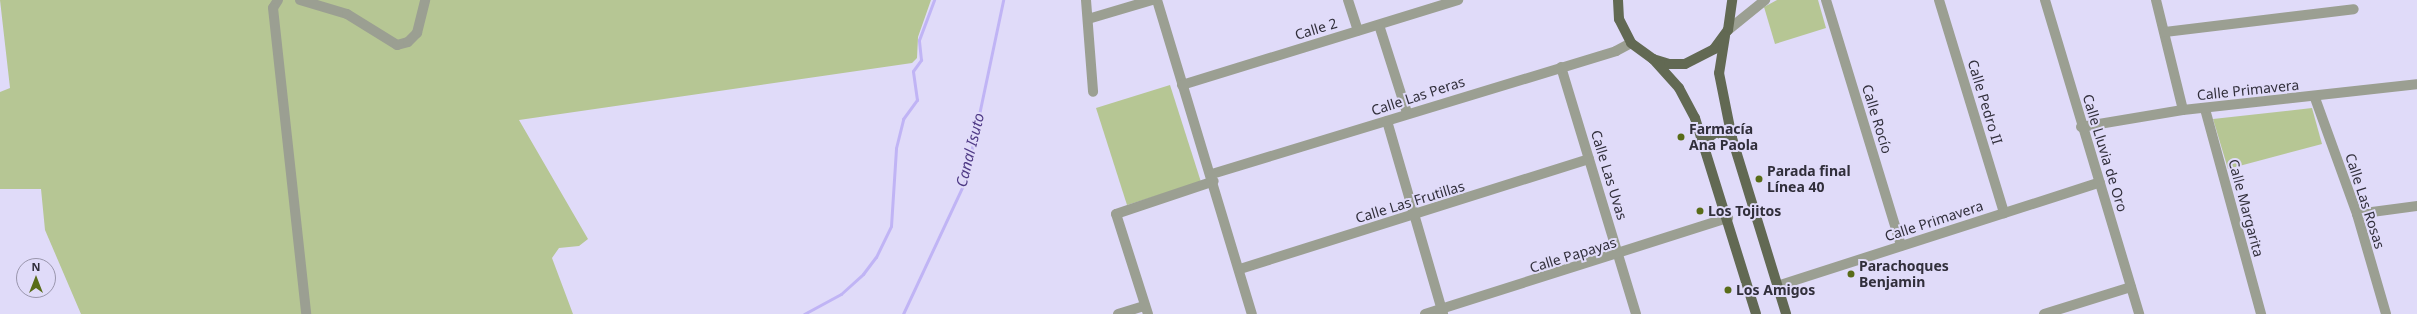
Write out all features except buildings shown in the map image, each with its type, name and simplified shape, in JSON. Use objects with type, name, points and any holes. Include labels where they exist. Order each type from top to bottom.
[{"type":"main road","points":[[1618,0],[1619,19],[1631,43],[1653,59],[1679,88],[1704,141],[1756,314]]},
{"type":"main road","points":[[1732,0],[1719,73],[1732,138],[1786,314]]},
{"type":"main road","points":[[1653,59],[1685,64],[1703,58],[1726,33]]},
{"type":"main road","points":[[1704,141],[1716,132],[1732,138]]},
{"type":"street","points":[[278,0],[273,8],[306,314]]},
{"type":"street","points":[[300,0],[347,14],[398,45],[408,42],[417,33],[425,0]]},
{"type":"street","points":[[1086,0],[1093,92]]},
{"type":"street","points":[[1088,19],[1152,0]]},
{"type":"street","points":[[1157,0],[1182,84],[1213,178],[1252,314]]},
{"type":"street","points":[[1348,0],[1358,30]]},
{"type":"street","name":"Calle 2","points":[[1182,84],[1458,0]]},
{"type":"street","points":[[1726,33],[1765,0]]},
{"type":"street","name":"Calle Rocío","points":[[1826,0],[1901,246]]},
{"type":"street","name":"Calle Pedro II","points":[[1938,0],[2004,213]]},
{"type":"street","name":"Calle Lluvia de Oro","points":[[2045,0],[2081,127],[2100,182],[2139,314]]},
{"type":"street","points":[[2156,0],[2183,110]]},
{"type":"street","points":[[2165,32],[2354,9]]},
{"type":"street","points":[[1379,25],[1407,113]]},
{"type":"street","name":"Calle Las Peras","points":[[1147,310],[1116,214],[1213,178],[1387,121],[1407,113],[1561,67],[1631,43]]},
{"type":"street","name":"Calle Las Uvas","points":[[1561,67],[1636,314]]},
{"type":"street","name":"Calle Primavera","points":[[2081,127],[2183,110],[2315,98],[2417,84]]},
{"type":"street","name":"Calle Las Rosas","points":[[2315,98],[2357,214],[2386,314]]},
{"type":"street","name":"Calle Margarita","points":[[2205,109],[2261,314]]},
{"type":"street","points":[[1387,121],[1443,311]]},
{"type":"street","name":"Calle Las Frutillas","points":[[1240,269],[1415,216],[1589,159]]},
{"type":"street","name":"Calle Primavera","points":[[1777,286],[2100,182]]},
{"type":"street","points":[[2357,214],[2417,206]]},
{"type":"street","name":"Calle Papayas","points":[[1425,314],[1443,311],[1619,256],[1728,218]]},
{"type":"street","points":[[2044,314],[2131,287]]},
{"type":"street","points":[[1118,314],[1147,310]]},
{"type":"green space","points":[[0,0],[931,0],[918,37],[917,58],[912,63],[519,120],[588,239],[579,246],[559,248],[552,258],[573,314],[81,314],[45,230],[41,189],[0,189],[0,92],[10,88]]},
{"type":"green space","points":[[1777,0],[1818,0],[1826,28],[1775,44],[1764,7]]},
{"type":"green space","points":[[1170,85],[1201,182],[1127,205],[1096,108]]},
{"type":"green space","points":[[2312,108],[2322,144],[2228,169],[2213,119]]},
{"type":"waterway","points":[[804,314],[841,294],[863,274],[876,257],[891,226],[896,148],[903,119],[917,100],[913,71],[921,60],[919,40],[934,0]]},
{"type":"waterway","name":"Canal Isuto","points":[[903,314],[965,181],[1003,0]]},
{"type":"place","name":"Farmacía Ana Paola","points":[[1681,137]]},
{"type":"place","name":"Parada final Línea 40","points":[[1759,179]]},
{"type":"place","name":"Los Tojitos","points":[[1700,211]]},
{"type":"place","name":"Parachoques Benjamin","points":[[1851,274]]},
{"type":"place","name":"Los Amigos","points":[[1728,290]]}]
